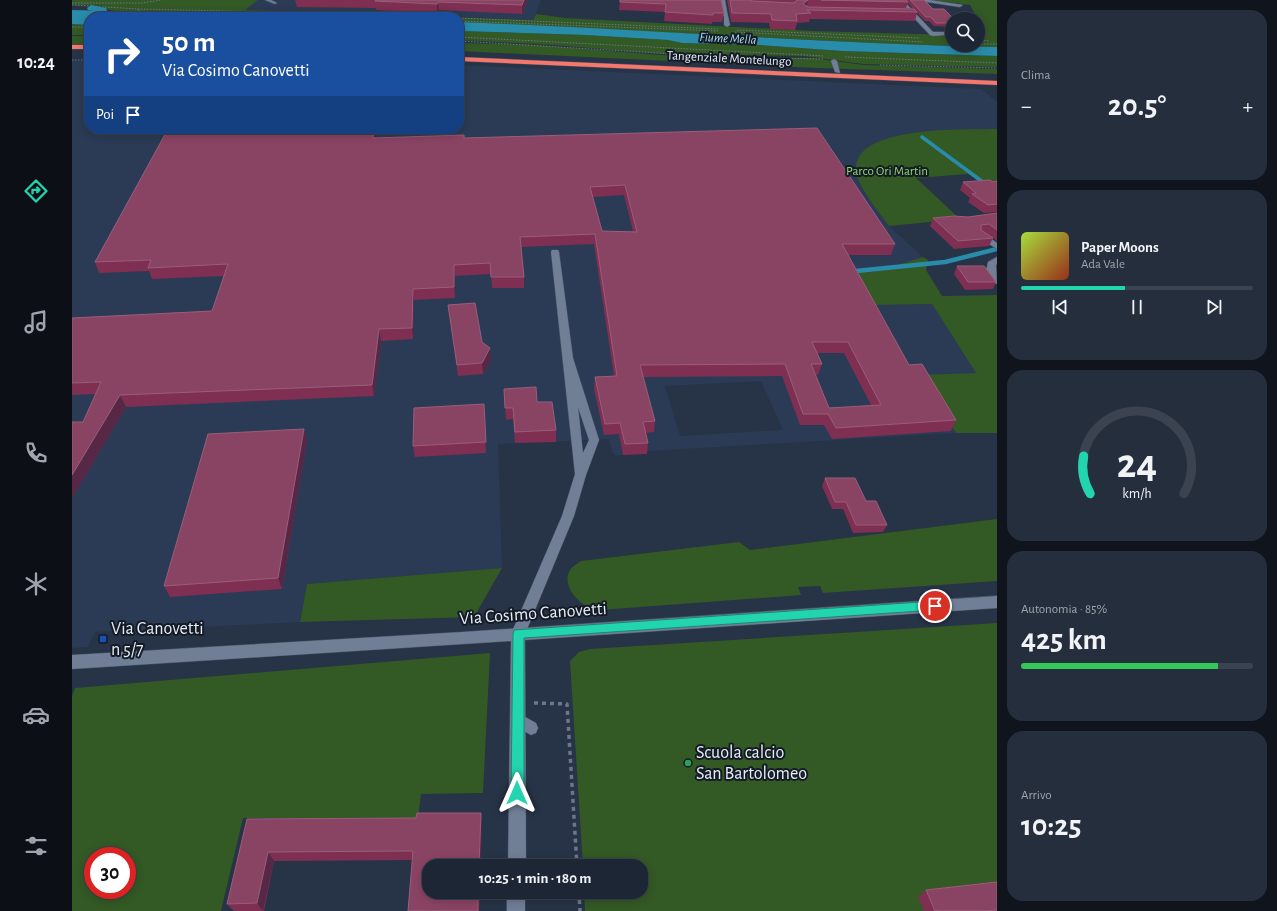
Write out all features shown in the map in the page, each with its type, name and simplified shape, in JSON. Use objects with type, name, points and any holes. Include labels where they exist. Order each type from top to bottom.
[{"type":"highway","points":[[72,47],[84,47]]},
{"type":"highway","points":[[72,52],[84,51]]},
{"type":"highway","name":"Tangenziale Montelungo","points":[[464,55],[997,78]]},
{"type":"highway","name":"Tangenziale Montelungo","points":[[464,59],[997,83]]},
{"type":"street","points":[[722,0],[726,16]]},
{"type":"street","points":[[900,0],[932,34]]},
{"type":"street","points":[[916,0],[960,5]]},
{"type":"street","points":[[906,14],[914,14]]},
{"type":"street","points":[[997,260],[991,264],[991,271],[997,281]]},
{"type":"street","name":"Via Cosimo Canovetti","points":[[72,662],[997,602]]},
{"type":"street","points":[[516,859],[524,724],[518,634]]},
{"type":"street","points":[[516,899],[516,911]]},
{"type":"lane","points":[[267,0],[275,3]]},
{"type":"lane","points":[[726,16],[729,29]]},
{"type":"lane","points":[[932,34],[945,34]]},
{"type":"lane","points":[[834,61],[838,72]]},
{"type":"lane","points":[[982,236],[993,245]]},
{"type":"lane","points":[[555,252],[580,475]]},
{"type":"lane","points":[[518,634],[568,516],[580,475],[594,440],[568,358]]},
{"type":"path","points":[[72,4],[142,3],[160,0]]},
{"type":"path","points":[[72,4],[138,9],[272,12]]},
{"type":"path","points":[[138,9],[138,11],[151,12]]},
{"type":"path","points":[[464,18],[723,31],[464,21]]},
{"type":"path","points":[[72,27],[84,27]]},
{"type":"path","points":[[729,29],[924,38]]},
{"type":"path","points":[[729,29],[926,42]]},
{"type":"path","points":[[464,37],[825,56]]},
{"type":"path","points":[[464,41],[550,45],[663,54],[812,58],[834,61]]},
{"type":"path","points":[[985,41],[989,41]]},
{"type":"path","points":[[985,44],[997,44]]},
{"type":"path","points":[[839,56],[997,63]]},
{"type":"path","points":[[72,60],[84,60]]},
{"type":"path","points":[[880,65],[997,68]]},
{"type":"path","points":[[534,697],[534,704],[567,704],[577,859]]},
{"type":"path","points":[[579,899],[580,911]]},
{"type":"shaded area","points":[[258,0],[541,0],[533,20],[464,18],[464,12],[302,12],[244,10]]},
{"type":"shaded area","points":[[72,61],[84,61],[84,134],[464,134],[464,65],[981,89],[997,102],[997,129],[916,132],[886,139],[861,185],[889,226],[923,257],[877,271],[857,272],[876,305],[932,304],[976,373],[919,376],[956,433],[647,451],[616,456],[612,452],[609,439],[498,444],[502,568],[307,584],[300,622],[95,632],[88,647],[72,648]],"holes":[[[761,381],[783,430],[680,436],[665,386]]]},
{"type":"green space","points":[[72,0],[258,0],[245,10],[303,12],[118,12],[103,8],[103,6],[72,5]]},
{"type":"green space","points":[[929,0],[997,0],[997,47],[985,47],[985,12],[974,12],[970,5]]},
{"type":"green space","points":[[536,14],[565,18],[814,31],[945,35],[945,46],[464,22],[464,17],[533,20]]},
{"type":"green space","points":[[72,24],[84,25],[84,35],[72,35]]},
{"type":"green space","points":[[464,31],[585,35],[668,40],[682,43],[760,45],[842,51],[997,56],[997,67],[863,64],[804,56],[665,54],[553,45],[464,40]]},
{"type":"green space","points":[[72,36],[84,36],[84,44],[72,45]]},
{"type":"green space","points":[[464,43],[536,45],[660,55],[811,58],[864,65],[997,69],[997,74],[817,68],[464,51]]},
{"type":"green space","name":"Parco Ori Martin","points":[[997,129],[997,189],[987,187],[968,174],[916,178],[960,219],[889,226],[861,184],[856,171],[860,156],[872,145],[891,137],[939,130]]},
{"type":"green space","points":[[923,257],[928,260],[926,270],[942,296],[997,295],[997,433],[956,433],[919,375],[976,373],[932,304],[876,305],[856,272],[877,271]]},
{"type":"green space","points":[[997,519],[997,581],[823,593],[820,586],[798,587],[801,595],[600,610],[589,608],[579,601],[569,587],[568,582],[570,570],[581,561],[739,542],[750,550]]},
{"type":"green space","points":[[502,568],[474,617],[300,622],[307,584]]},
{"type":"green space","points":[[997,623],[997,911],[585,911],[584,899],[648,899],[648,859],[583,859],[570,661],[579,652],[590,649]]},
{"type":"green space","points":[[490,653],[483,793],[421,794],[418,818],[243,818],[221,911],[72,911],[72,696],[75,688]]},
{"type":"water","points":[[72,10],[119,12],[84,12],[84,25],[72,24]]},
{"type":"water","name":"Fiume Mella","points":[[464,22],[945,45],[945,52],[985,52],[985,47],[997,47],[997,56],[842,51],[760,45],[682,43],[668,40],[585,35],[464,31]]},
{"type":"building","points":[[524,0],[522,5],[438,2],[437,4],[375,1]]},
{"type":"building","points":[[620,0],[721,0],[724,13],[713,13],[713,15],[665,12],[666,4],[620,2]]},
{"type":"building","points":[[730,0],[794,3],[797,0],[808,0],[803,4],[808,7],[914,9],[917,12],[807,10],[811,13],[796,14],[797,21],[772,20],[771,14],[732,13]]},
{"type":"building","points":[[821,0],[906,0],[908,2]]},
{"type":"building","points":[[910,0],[924,0],[933,9],[944,9],[947,12],[945,12],[945,23],[936,23],[931,17],[926,17]]},
{"type":"building","points":[[817,128],[895,244],[842,244],[909,365],[922,364],[956,420],[836,428],[828,414],[803,414],[785,364],[640,365],[655,421],[643,422],[648,443],[625,444],[620,423],[605,424],[595,377],[617,376],[595,234],[520,237],[524,277],[491,277],[490,263],[454,265],[454,287],[413,289],[412,328],[379,329],[372,385],[120,395],[72,475],[72,422],[83,422],[101,382],[72,383],[72,318],[212,311],[228,264],[148,268],[151,260],[95,262],[165,134],[373,134],[373,138],[464,135],[464,138]],"holes":[[[625,185],[637,232],[602,231],[590,187]],[[812,342],[848,342],[881,405],[829,408],[811,364],[822,364]]]},
{"type":"building","points":[[990,180],[993,182],[997,181],[997,204],[988,205],[972,194],[976,193],[963,182]]},
{"type":"building","points":[[997,213],[997,230],[989,224],[981,225],[981,230],[993,238],[958,241],[933,218],[954,216],[968,217]]},
{"type":"building","points":[[957,266],[984,266],[996,282],[968,282]]},
{"type":"building","points":[[475,303],[482,342],[490,348],[482,363],[457,365],[448,305]]},
{"type":"building","points":[[536,387],[537,402],[552,402],[556,430],[515,432],[513,408],[505,408],[504,389]]},
{"type":"building","points":[[484,404],[486,442],[413,446],[414,408]]},
{"type":"building","points":[[304,429],[278,578],[164,586],[208,434]]},
{"type":"building","points":[[825,478],[855,478],[866,501],[876,501],[887,525],[856,525],[846,502],[835,502]]},
{"type":"building","points":[[417,813],[481,813],[479,859],[422,859],[422,899],[478,899],[478,911],[408,911],[413,851],[268,852],[257,903],[227,904],[247,819],[416,818]]},
{"type":"building","points":[[997,882],[997,910],[935,911],[926,890]]},
{"type":"waterway","points":[[91,8],[103,10],[102,12]]},
{"type":"waterway","points":[[922,137],[991,188],[997,188]]},
{"type":"waterway","points":[[856,271],[945,262],[997,249]]},
{"type":"place","name":"Via Canovetti n 5/7","points":[[103,639]]},
{"type":"place","name":"Scuola calcio San Bartolomeo","points":[[688,763]]},
{"type":"route","points":[[517,793],[518,634],[935,606]]}]
